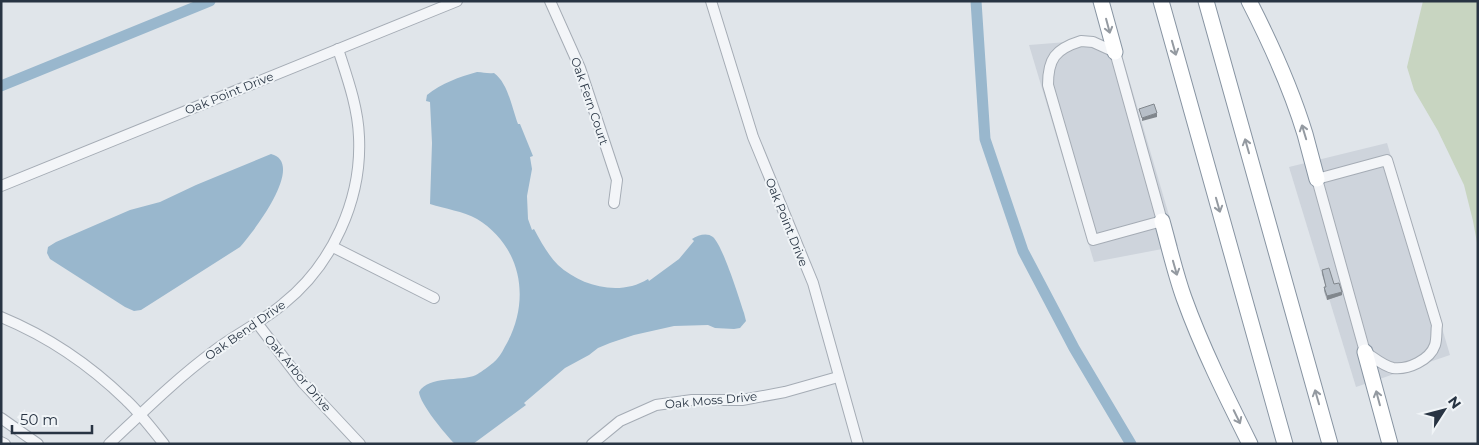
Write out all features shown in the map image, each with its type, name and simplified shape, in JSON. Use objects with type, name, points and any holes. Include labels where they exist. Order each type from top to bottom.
[{"type":"highway","points":[[1101,1],[1115,52]]},
{"type":"highway","points":[[1161,1],[1285,444]]},
{"type":"highway","points":[[1206,1],[1330,444]]},
{"type":"highway","points":[[1249,1],[1289,88],[1317,179]]},
{"type":"highway","points":[[1162,221],[1183,296],[1194,325],[1210,364],[1250,444]]},
{"type":"highway","points":[[1366,352],[1390,444]]},
{"type":"street","name":"Oak Point Drive","points":[[1,186],[457,1]]},
{"type":"street","name":"Oak Fern Court","points":[[550,1],[580,68],[617,180],[614,203]]},
{"type":"street","name":"Oak Point Drive","points":[[711,1],[753,137],[812,283],[858,444]]},
{"type":"street","points":[[1093,42],[1115,52],[1162,221],[1093,240],[1048,85],[1051,62],[1058,52],[1070,44],[1093,42]]},
{"type":"street","name":"Oak Bend Drive","points":[[109,444],[184,373],[216,348],[257,323],[304,286],[333,247],[344,224],[352,197],[358,167],[360,138],[349,82],[338,49]]},
{"type":"street","points":[[1388,160],[1437,325],[1435,346],[1424,359],[1408,366],[1392,368],[1366,352],[1317,179],[1388,160]]},
{"type":"street","points":[[333,247],[434,298]]},
{"type":"street","points":[[1,317],[49,341],[108,383],[140,415],[164,444]]},
{"type":"street","name":"Oak Arbor Drive","points":[[257,323],[303,383],[360,444]]},
{"type":"street","name":"Oak Moss Drive","points":[[592,444],[620,422],[656,405],[692,400],[742,400],[784,392],[838,377]]},
{"type":"street","points":[[1,418],[38,444]]},
{"type":"street","points":[[1,442],[5,444]]},
{"type":"shaded area","points":[[1117,38],[1178,246],[1094,262],[1029,45]]},
{"type":"shaded area","points":[[1387,143],[1450,355],[1356,387],[1289,167]]},
{"type":"green space","points":[[1423,1],[1478,1],[1478,248],[1464,185],[1438,131],[1414,90],[1407,67]]},
{"type":"water","points":[[477,72],[494,73],[503,83],[509,96],[518,124],[520,124],[533,156],[530,157],[532,169],[527,196],[528,219],[532,230],[534,229],[548,253],[558,265],[578,279],[601,287],[625,287],[648,279],[649,281],[679,259],[694,241],[692,239],[705,234],[713,237],[717,242],[726,261],[746,321],[740,328],[734,329],[715,328],[708,325],[674,326],[634,335],[598,348],[565,368],[524,403],[526,405],[473,444],[455,444],[428,411],[419,392],[430,383],[469,377],[487,368],[500,356],[507,343],[519,308],[518,274],[504,243],[492,230],[472,216],[430,204],[432,143],[430,102],[426,101],[427,95],[451,81]]},
{"type":"water","points":[[271,154],[280,160],[283,170],[280,184],[265,214],[246,240],[240,247],[141,310],[134,311],[125,307],[50,259],[47,253],[48,247],[56,242],[130,210],[160,202]]},
{"type":"building","points":[[1154,104],[1157,113],[1142,118],[1139,109]]},
{"type":"building","points":[[1329,268],[1334,284],[1339,283],[1342,292],[1327,296],[1322,270]]},
{"type":"waterway","points":[[1,86],[210,1]]},
{"type":"waterway","points":[[976,1],[985,139],[1023,251],[1074,348],[1131,444]]}]
